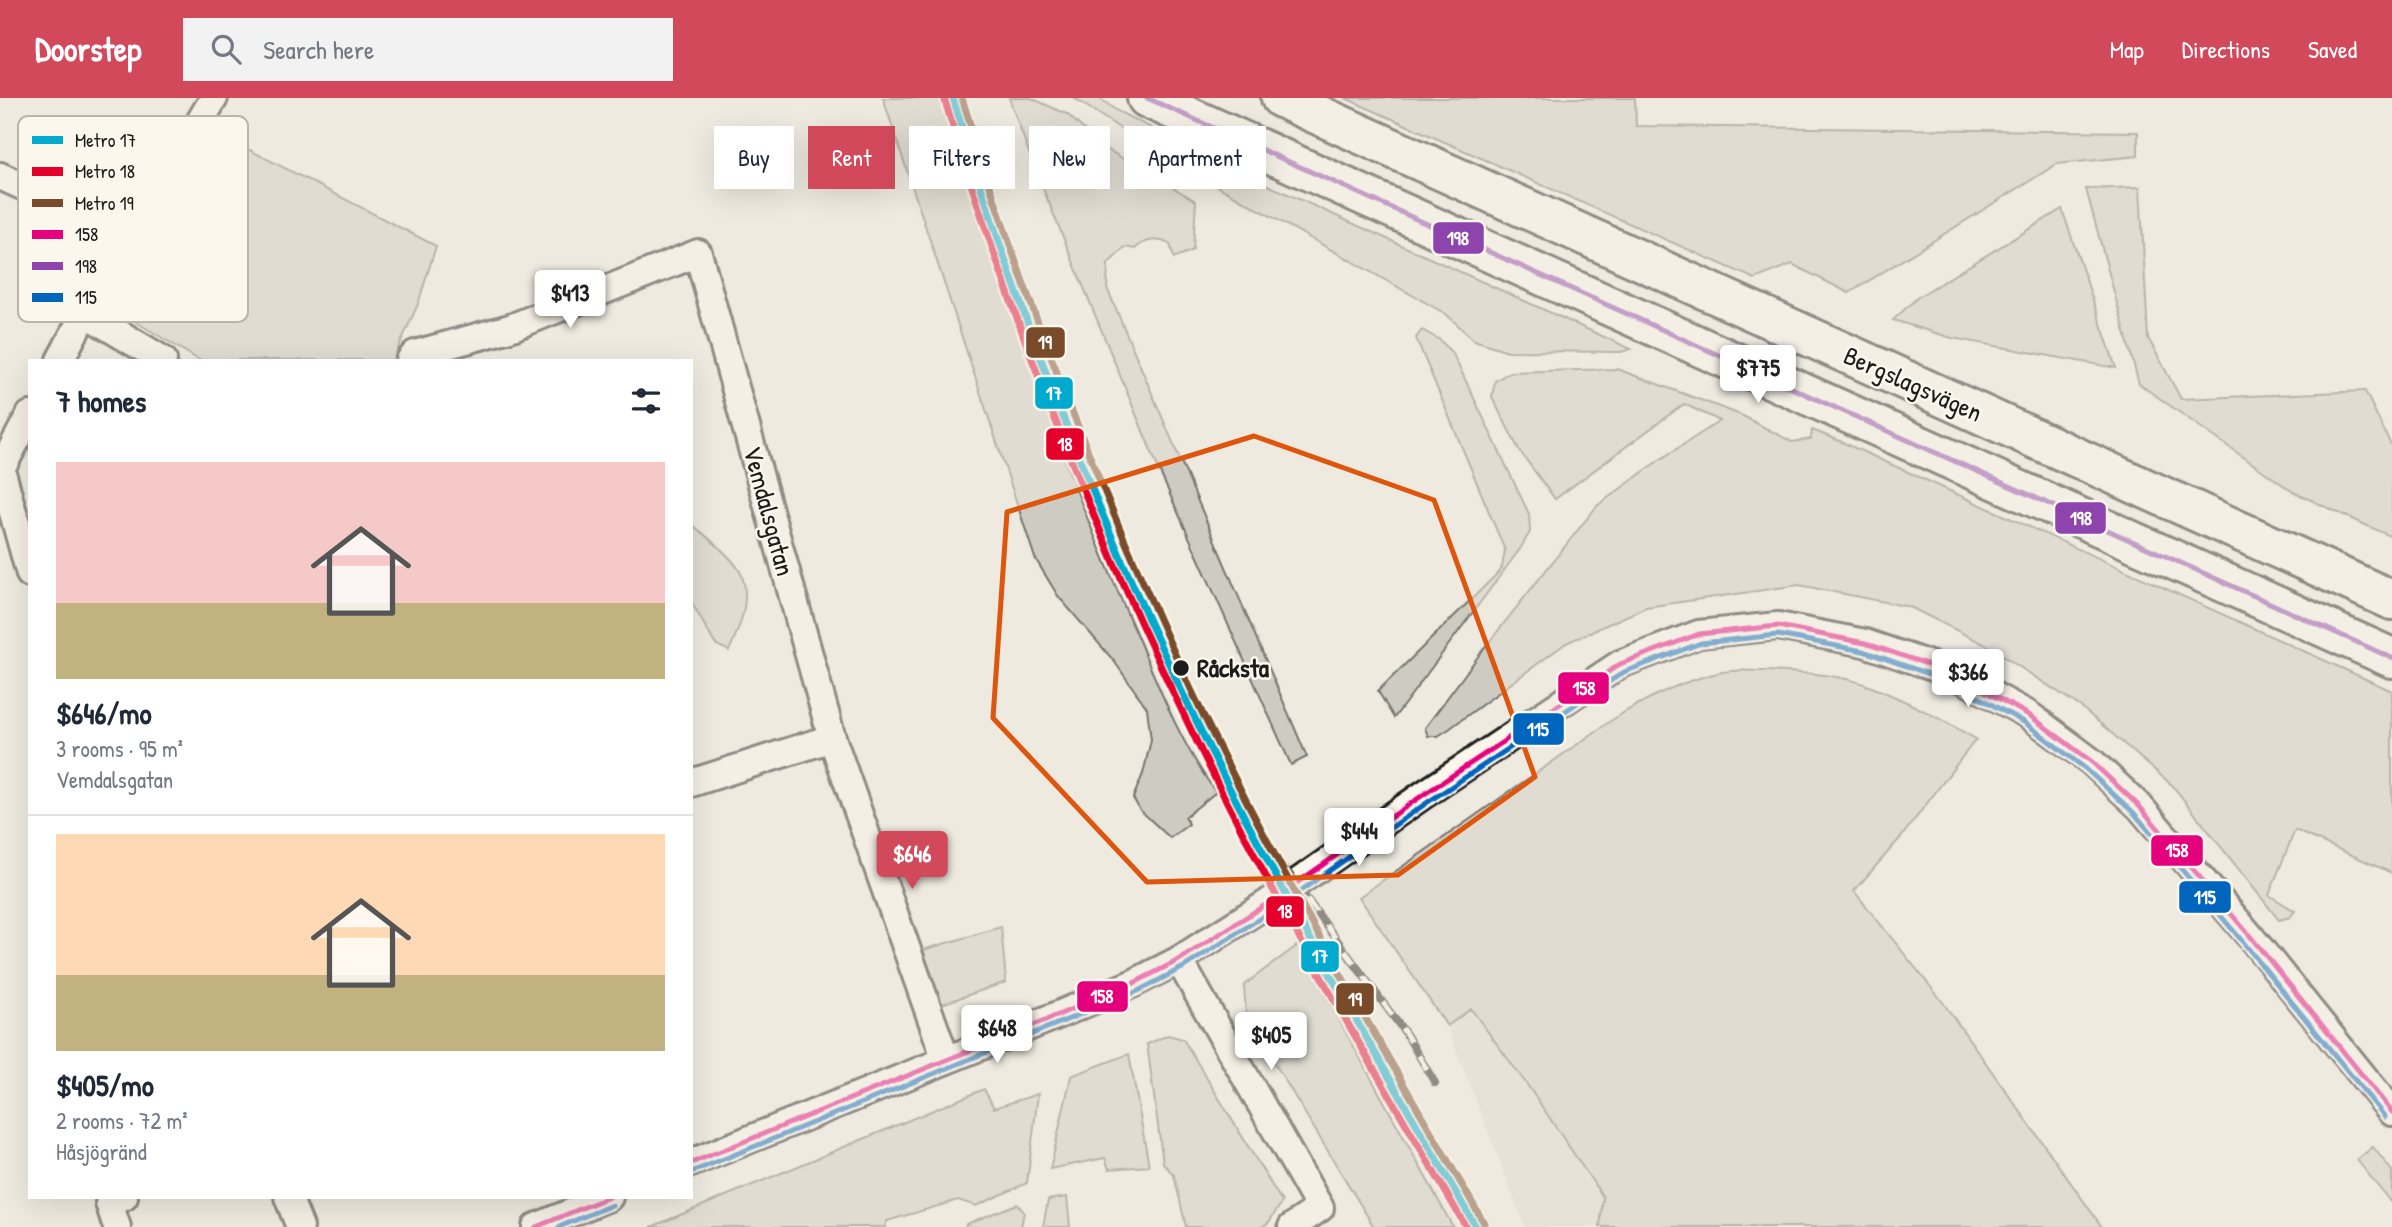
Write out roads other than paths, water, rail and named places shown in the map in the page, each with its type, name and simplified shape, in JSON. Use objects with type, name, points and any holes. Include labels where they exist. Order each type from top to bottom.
[{"type":"main road","name":"Bergslagsvägen","points":[[1147,98],[2392,659]]},
{"type":"main road","name":"Bergslagsvägen","points":[[1281,98],[2392,600]]},
{"type":"street","points":[[203,116],[214,98]]},
{"type":"street","points":[[0,176],[18,184]]},
{"type":"street","name":"Vemdalsgatan","points":[[411,359],[415,354],[510,328],[698,253],[832,738],[946,1060]]},
{"type":"street","points":[[61,359],[80,322]]},
{"type":"street","points":[[100,322],[161,359]]},
{"type":"street","points":[[28,419],[0,468],[28,567]]},
{"type":"street","points":[[693,1162],[1134,983],[1180,960],[1620,664],[1699,634],[1779,626],[1866,643],[1950,672],[2029,715],[2092,762],[2140,807],[2165,836],[2250,936],[2392,1112]]},
{"type":"street","points":[[693,782],[832,738]]},
{"type":"street","points":[[1180,960],[1320,1208],[1292,1227]]},
{"type":"street","points":[[117,1227],[108,1203],[119,1199]]},
{"type":"street","points":[[289,1199],[300,1227]]},
{"type":"street","points":[[536,1227],[604,1199]]},
{"type":"railway","points":[[1219,766],[1261,836],[1406,1034],[1435,1083]]},
{"type":"metro line","name":"17","points":[[953,98],[1035,343],[1098,504],[1168,662],[1236,801],[1302,924],[1476,1227]]},
{"type":"metro line","name":"19","points":[[962,98],[998,211],[1059,378],[1126,543],[1191,689],[1245,799],[1311,921],[1484,1223]]},
{"type":"metro line","name":"18","points":[[945,101],[998,264],[1057,425],[1159,663],[1259,864],[1466,1227]]},
{"type":"place","name":"Råcksta","points":[[1181,668]]}]
